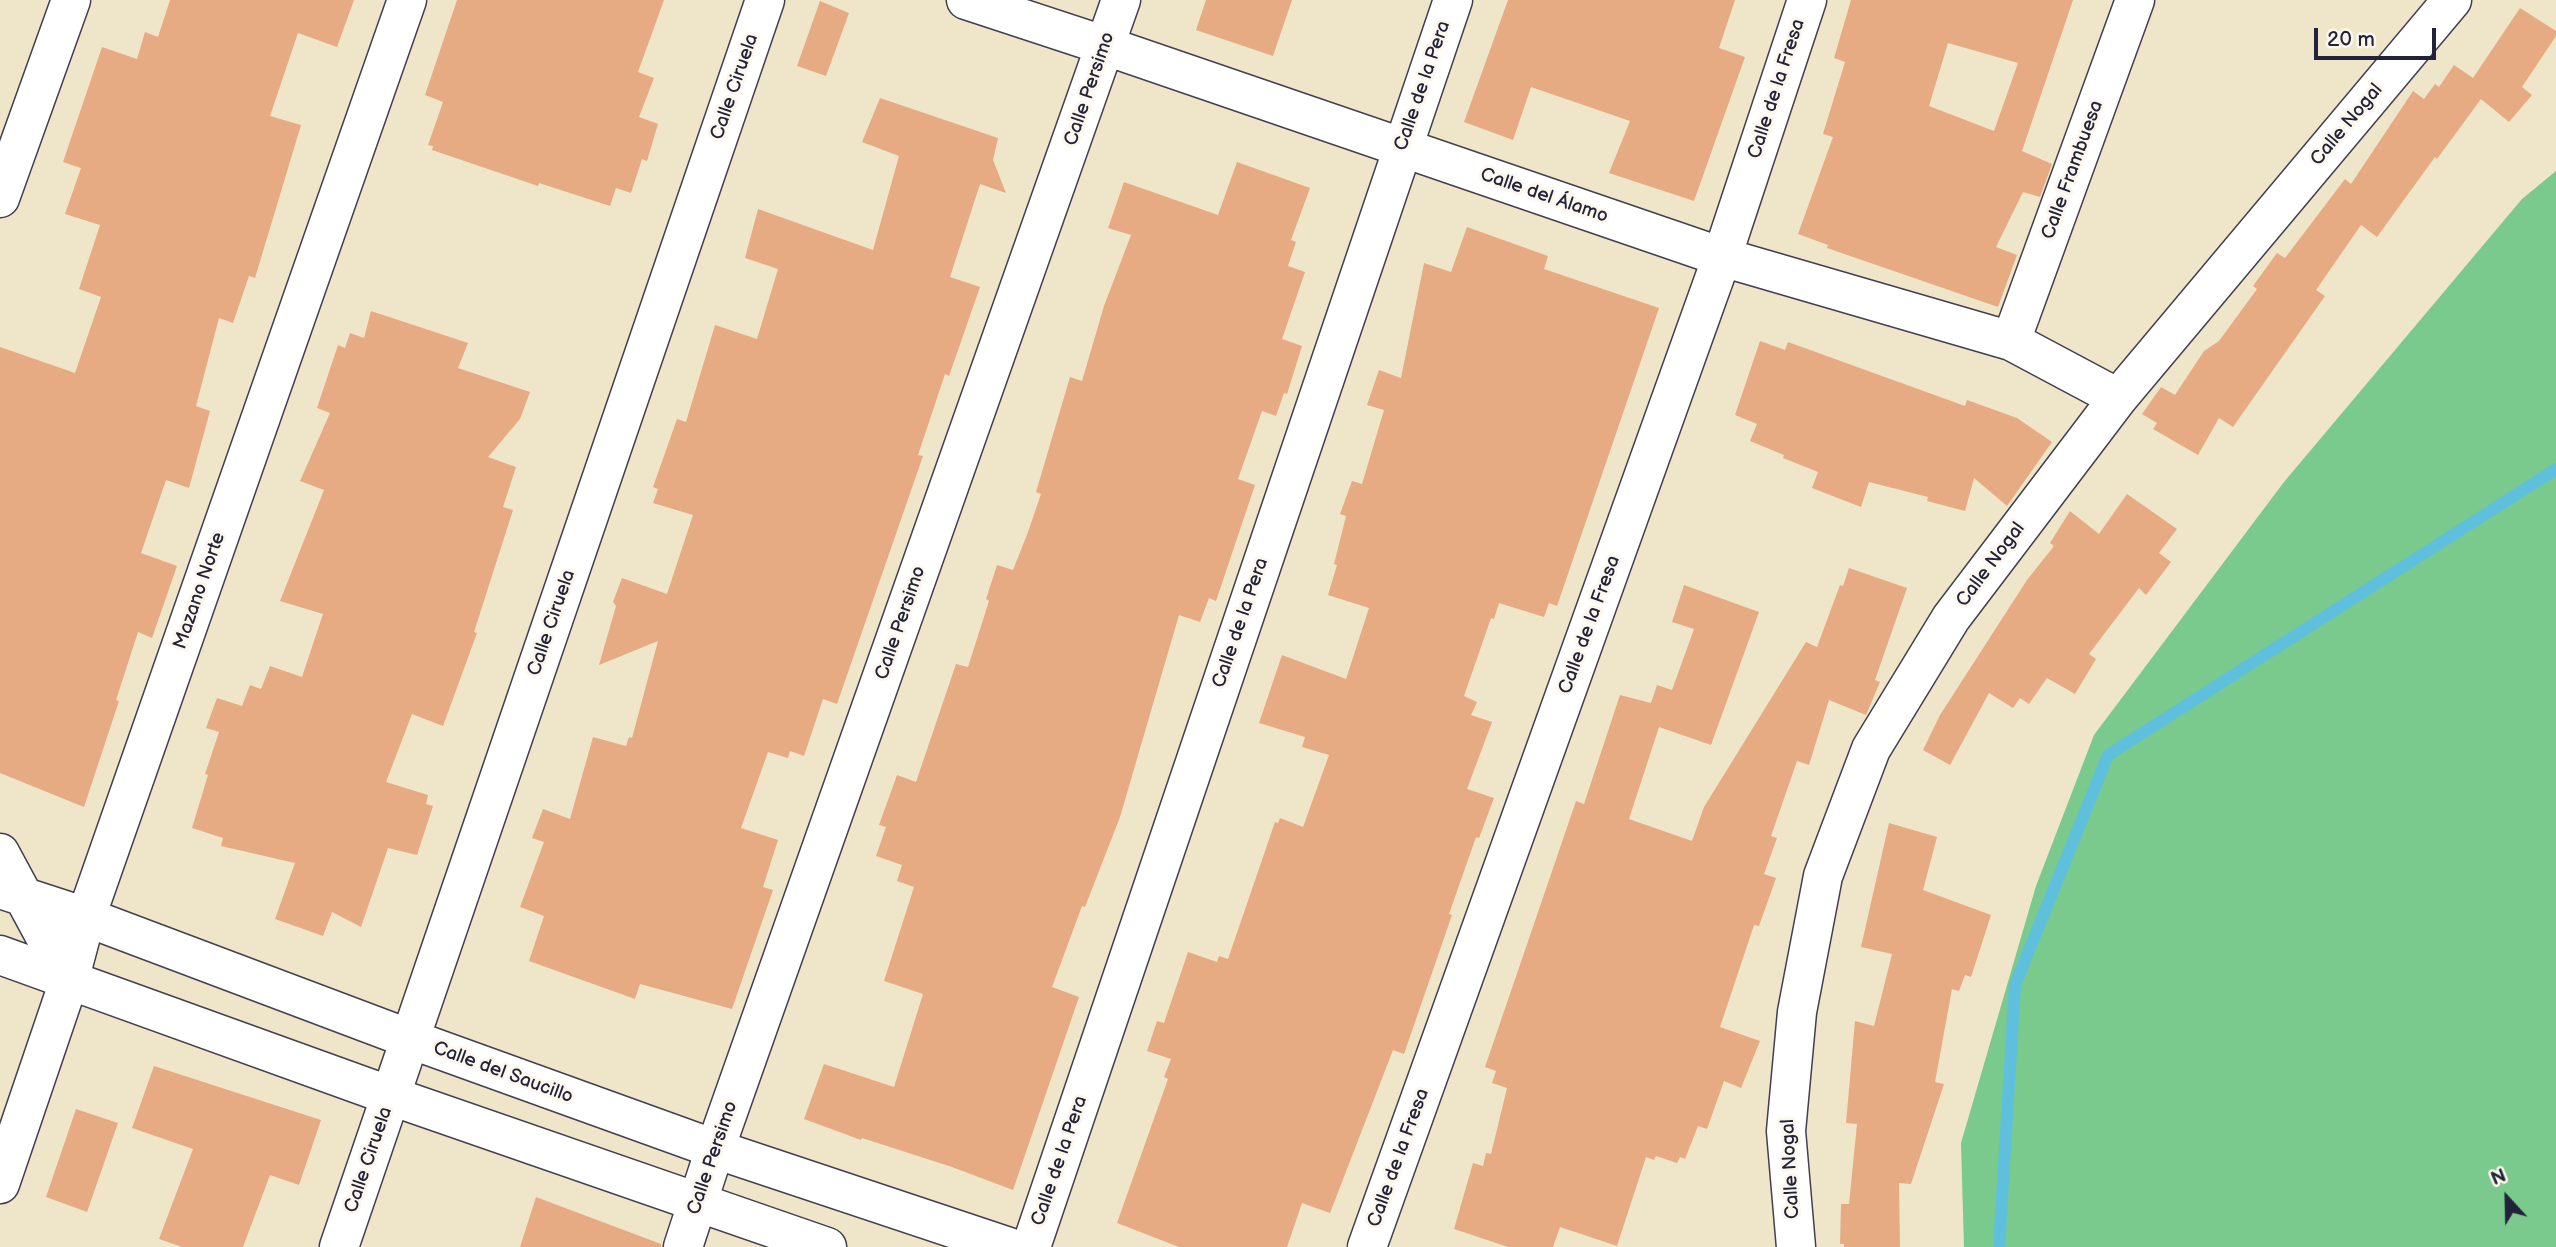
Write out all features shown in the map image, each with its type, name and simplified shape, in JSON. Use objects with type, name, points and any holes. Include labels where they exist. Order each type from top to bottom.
[{"type":"street","points":[[0,198],[71,0]]},
{"type":"street","name":"Mazano Norte","points":[[0,1184],[69,981],[86,917],[407,0]]},
{"type":"street","name":"Calle Ciruela","points":[[339,1247],[765,0]]},
{"type":"street","name":"Calle del Álamo","points":[[966,0],[1722,257],[2011,341],[2118,398]]},
{"type":"street","name":"Calle Persimo","points":[[683,1247],[715,1149],[1121,0]]},
{"type":"street","name":"Calle de la Pera","points":[[1031,1247],[1453,0]]},
{"type":"street","name":"Calle de la Fresa","points":[[1367,1247],[1722,257],[1807,0]]},
{"type":"street","name":"Calle Frambuesa","points":[[2011,341],[2135,0]]},
{"type":"street","name":"Calle Nogal","points":[[1796,1247],[1786,1130],[1797,1012],[1823,876],[1871,749],[1951,618],[2118,398],[2452,0]]},
{"type":"street","points":[[0,853],[12,893],[69,981]]},
{"type":"street","name":"Calle del Saucillo","points":[[12,893],[86,917],[410,1039],[715,1149],[1009,1247]]},
{"type":"street","points":[[0,955],[391,1096],[827,1247]]},
{"type":"green space","points":[[2556,171],[2556,1247],[1964,1247],[1961,1143],[2036,886],[2094,735],[2284,482],[2522,199]]},
{"type":"building","points":[[170,0],[354,0],[337,47],[298,33],[270,116],[301,125],[255,278],[249,276],[233,323],[219,318],[196,406],[210,411],[189,488],[166,480],[141,553],[177,566],[152,638],[138,632],[116,700],[119,701],[84,807],[0,773],[0,347],[75,373],[101,297],[79,289],[100,225],[65,214],[81,168],[63,162],[102,47],[137,59],[145,32],[158,37]]},
{"type":"building","points":[[457,0],[664,0],[638,72],[654,78],[639,117],[658,124],[647,161],[642,159],[631,193],[616,188],[610,206],[539,183],[538,186],[432,150],[433,146],[428,145],[443,102],[425,95]]},
{"type":"building","points":[[1206,0],[1292,0],[1273,56],[1196,30]]},
{"type":"building","points":[[1508,0],[1735,0],[1719,48],[1745,57],[1694,201],[1609,173],[1630,121],[1531,87],[1513,140],[1464,122]]},
{"type":"building","points":[[1851,0],[2073,0],[2022,151],[2052,164],[2040,197],[2023,192],[1996,247],[2017,255],[1998,307],[1827,248],[1828,245],[1798,234],[1833,137],[1823,134],[1845,62],[1834,58]],"holes":[[[1948,43],[2018,63],[1994,131],[1929,106]]]},
{"type":"building","points":[[820,1],[849,13],[826,76],[797,66]]},
{"type":"building","points":[[2520,8],[2556,31],[2556,36],[2522,87],[2532,95],[2509,122],[2481,99],[2377,237],[2361,225],[2316,290],[2325,296],[2233,427],[2219,418],[2198,455],[2153,429],[2157,423],[2142,414],[2161,387],[2175,395],[2204,351],[2219,341],[2257,289],[2253,286],[2277,253],[2285,258],[2345,179],[2351,184],[2413,91],[2424,99],[2435,84],[2439,87],[2454,65],[2473,78]]},
{"type":"building","points":[[880,98],[998,138],[993,160],[1006,193],[980,184],[950,277],[980,287],[949,376],[945,374],[918,455],[923,456],[837,704],[823,699],[804,756],[790,751],[788,758],[768,752],[741,828],[778,840],[763,887],[773,890],[732,1009],[640,984],[635,999],[529,961],[544,916],[520,907],[544,842],[532,838],[543,809],[570,819],[593,737],[626,746],[629,737],[632,738],[658,641],[599,665],[616,606],[613,602],[622,578],[667,594],[693,515],[653,503],[658,489],[653,487],[677,419],[686,422],[715,325],[757,339],[778,269],[745,258],[758,209],[873,250],[899,156],[862,142]]},
{"type":"building","points":[[1237,162],[1310,188],[1291,240],[1296,242],[1288,266],[1305,272],[1282,339],[1302,346],[1287,394],[1284,393],[1276,416],[1262,411],[1238,479],[1255,485],[1216,601],[1209,598],[1200,622],[1179,615],[1120,817],[1085,907],[1082,906],[1052,987],[1079,997],[1013,1190],[952,1167],[862,1138],[861,1140],[804,1119],[824,1064],[894,1087],[923,994],[884,981],[914,887],[897,881],[902,865],[876,856],[886,827],[879,825],[897,775],[916,782],[956,664],[968,667],[989,601],[986,599],[997,565],[1013,570],[1028,532],[1041,494],[1036,492],[1070,377],[1082,381],[1104,306],[1131,235],[1108,228],[1124,182],[1218,215]]},
{"type":"building","points":[[1467,227],[1548,256],[1544,269],[1659,308],[1557,606],[1549,603],[1544,617],[1499,603],[1494,619],[1491,618],[1464,696],[1477,702],[1471,715],[1492,722],[1467,789],[1494,798],[1479,838],[1476,837],[1404,1054],[1393,1050],[1330,1213],[1302,1203],[1287,1247],[1179,1247],[1117,1223],[1168,1079],[1164,1077],[1171,1059],[1147,1051],[1157,1021],[1164,1023],[1188,952],[1217,962],[1219,956],[1228,959],[1275,822],[1278,823],[1280,818],[1303,827],[1329,755],[1302,747],[1305,737],[1259,723],[1282,655],[1346,679],[1369,608],[1328,595],[1337,565],[1334,564],[1346,516],[1340,514],[1352,481],[1362,484],[1384,410],[1367,405],[1379,370],[1401,378],[1424,263],[1451,272]]},
{"type":"building","points":[[371,311],[468,343],[458,368],[530,392],[520,419],[488,457],[516,467],[503,507],[513,510],[474,632],[477,633],[443,726],[412,714],[386,782],[428,795],[426,804],[433,806],[417,855],[388,848],[361,927],[332,912],[323,936],[275,919],[295,863],[221,846],[223,838],[192,828],[208,775],[205,774],[219,732],[206,728],[217,698],[242,706],[250,685],[261,689],[270,666],[302,677],[323,614],[280,601],[324,490],[300,481],[330,413],[317,408],[338,345],[345,348],[350,333],[364,338]]},
{"type":"building","points":[[1760,341],[1785,350],[1788,342],[1965,406],[1967,400],[2017,418],[2052,442],[2007,506],[1974,478],[1965,511],[1927,501],[1928,497],[1869,482],[1861,507],[1812,488],[1818,472],[1750,441],[1757,424],[1735,415]]},
{"type":"building","points":[[2127,494],[2177,529],[2159,553],[2171,562],[2146,595],[2139,588],[2089,654],[2096,659],[2075,694],[2047,678],[2029,704],[2020,698],[2013,708],[1989,693],[1950,765],[1923,750],[1940,715],[2027,580],[2054,546],[2050,543],[2070,511],[2099,534]]},
{"type":"building","points":[[1849,568],[1907,588],[1875,680],[1880,682],[1866,715],[1829,700],[1809,765],[1797,761],[1771,836],[1777,838],[1764,874],[1776,878],[1759,926],[1754,925],[1720,1027],[1760,1041],[1741,1088],[1724,1081],[1707,1129],[1698,1126],[1685,1159],[1680,1157],[1677,1163],[1656,1156],[1654,1160],[1646,1157],[1617,1246],[1560,1227],[1553,1247],[1508,1247],[1454,1229],[1473,1163],[1483,1166],[1486,1153],[1491,1154],[1507,1088],[1492,1083],[1496,1071],[1485,1067],[1576,801],[1584,804],[1620,695],[1651,703],[1657,685],[1672,690],[1694,629],[1672,622],[1684,585],[1759,612],[1711,745],[1659,727],[1629,819],[1692,841],[1704,807],[1806,642],[1817,647]]},
{"type":"building","points":[[1889,823],[1937,837],[1923,890],[1991,915],[1971,977],[1965,975],[1959,991],[1952,989],[1935,1082],[1944,1084],[1911,1184],[1899,1183],[1900,1247],[1844,1247],[1844,1244],[1840,1244],[1841,1204],[1849,1204],[1857,1124],[1846,1123],[1855,1021],[1874,1026],[1892,954],[1861,947]]},
{"type":"building","points":[[154,1066],[321,1120],[299,1185],[270,1175],[243,1247],[182,1247],[159,1239],[193,1149],[132,1128]]},
{"type":"building","points":[[76,1109],[118,1123],[87,1212],[46,1197]]},
{"type":"building","points":[[536,1197],[661,1244],[661,1247],[520,1247]]},
{"type":"waterway","points":[[1999,1247],[2015,985],[2108,755],[2556,469]]}]
